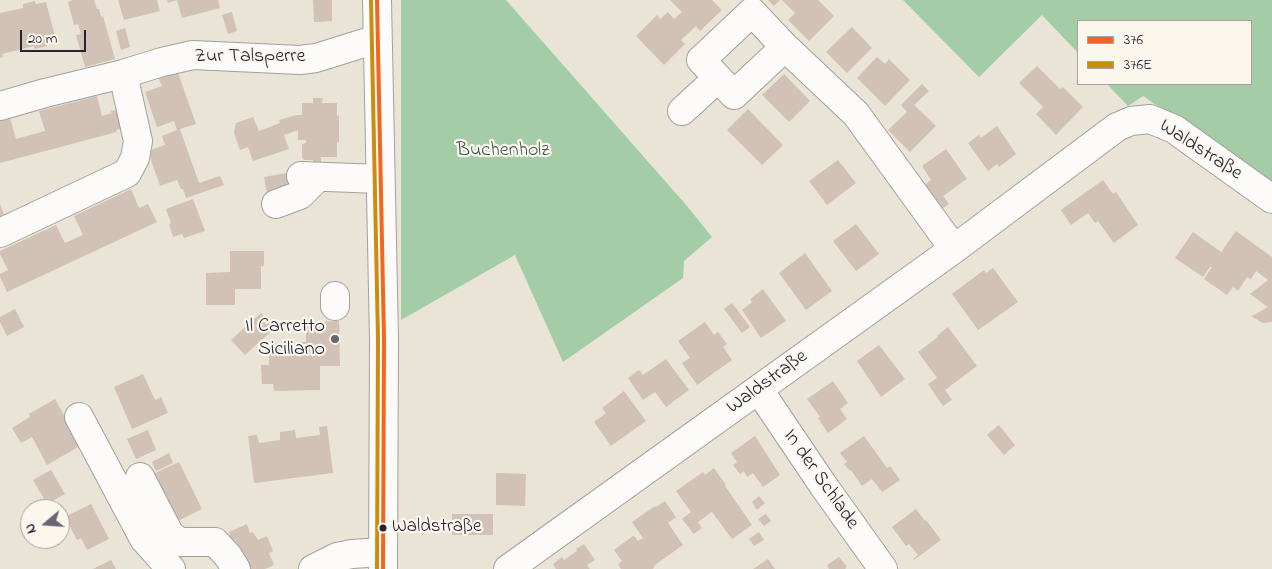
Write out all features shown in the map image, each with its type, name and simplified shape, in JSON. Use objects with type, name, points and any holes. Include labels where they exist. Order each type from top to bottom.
[{"type":"street","points":[[313,569],[336,557],[352,554],[383,561],[384,349],[377,0]]},
{"type":"street","points":[[785,47],[734,95],[701,60],[752,12],[785,47],[856,114],[954,249]]},
{"type":"street","name":"Zur Talsperre","points":[[0,106],[193,55],[300,60],[316,58],[377,39]]},
{"type":"street","points":[[0,233],[127,173],[135,158],[138,140],[123,74]]},
{"type":"street","points":[[682,112],[718,78]]},
{"type":"street","name":"Waldstraße","points":[[508,569],[954,249],[1117,127],[1131,122],[1150,119],[1174,129],[1272,199]]},
{"type":"street","points":[[276,204],[300,194],[309,177],[380,179]]},
{"type":"street","name":"In der Schlade","points":[[758,390],[883,569]]},
{"type":"street","points":[[79,417],[144,539],[172,569]]},
{"type":"street","points":[[140,477],[170,535],[180,542],[215,542],[228,556],[236,569]]},
{"type":"green space","name":"Buchenholz","points":[[401,0],[506,0],[712,237],[684,261],[683,278],[563,362],[515,255],[401,320]]},
{"type":"green space","points":[[903,0],[1272,0],[1272,186],[1143,96],[1128,106],[1108,85],[1252,85],[1252,20],[1077,20],[1077,52],[1042,15],[979,77]]},
{"type":"building","points":[[73,0],[94,0],[101,17],[103,16],[115,59],[85,67],[76,35],[81,34],[78,24],[74,25],[68,2]]},
{"type":"building","points":[[118,0],[157,0],[160,11],[124,20]]},
{"type":"building","points":[[177,0],[218,0],[220,8],[182,18]]},
{"type":"building","points":[[313,0],[332,0],[332,21],[314,22]]},
{"type":"building","points":[[670,0],[712,0],[722,10],[700,31],[696,26],[681,40],[685,44],[664,65],[636,36],[657,15],[660,19],[668,12],[674,19],[682,12]]},
{"type":"building","points":[[768,0],[780,0],[774,6]]},
{"type":"building","points":[[782,0],[818,0],[834,16],[809,41],[788,20],[795,13]]},
{"type":"building","points":[[35,1],[36,4],[46,2],[56,40],[46,43],[47,46],[35,49],[34,46],[2,54],[3,57],[0,58],[0,13],[23,8],[23,4]]},
{"type":"building","points":[[232,12],[237,31],[228,34],[222,15]]},
{"type":"building","points":[[852,27],[872,48],[847,73],[826,52]]},
{"type":"building","points":[[125,28],[130,47],[121,50],[116,31]]},
{"type":"building","points":[[877,57],[885,64],[889,59],[910,80],[885,106],[857,78]]},
{"type":"building","points":[[1037,66],[1060,89],[1063,87],[1083,107],[1056,135],[1036,114],[1043,107],[1019,83]]},
{"type":"building","points":[[177,70],[196,124],[180,129],[199,183],[220,176],[224,185],[186,198],[177,180],[160,186],[148,151],[165,145],[162,136],[177,130],[174,121],[157,127],[145,92],[162,86],[158,77]]},
{"type":"building","points":[[784,74],[810,101],[789,122],[762,95]]},
{"type":"building","points":[[922,84],[929,91],[914,105],[936,126],[910,152],[888,130],[907,112],[901,105]]},
{"type":"building","points":[[97,96],[102,116],[112,113],[111,111],[121,109],[126,128],[0,163],[0,121],[10,118],[16,139],[45,131],[39,111]]},
{"type":"building","points":[[313,98],[323,98],[322,103],[337,103],[339,142],[337,142],[337,157],[321,157],[321,162],[304,160],[302,157],[302,144],[306,143],[306,140],[298,140],[298,130],[284,135],[289,149],[253,161],[248,147],[240,150],[234,133],[236,123],[253,117],[259,131],[280,123],[279,120],[302,115],[302,103],[313,103]]},
{"type":"building","points":[[748,109],[783,145],[762,165],[727,130]]},
{"type":"building","points":[[997,126],[1016,154],[999,167],[997,164],[988,171],[968,143],[979,135],[981,138]]},
{"type":"building","points":[[946,149],[967,179],[943,196],[949,204],[939,211],[922,187],[931,180],[922,166]]},
{"type":"building","points":[[838,160],[856,183],[827,205],[809,181]]},
{"type":"building","points":[[292,172],[295,189],[267,194],[264,177]]},
{"type":"building","points":[[1103,180],[1113,194],[1116,192],[1138,225],[1114,243],[1098,221],[1095,223],[1088,213],[1071,225],[1061,210]]},
{"type":"building","points":[[131,189],[139,208],[148,204],[157,222],[7,292],[0,274],[8,270],[0,251],[56,225],[65,243],[83,235],[74,216]]},
{"type":"building","points":[[193,199],[205,231],[184,238],[182,234],[173,237],[166,209]]},
{"type":"building","points":[[0,204],[4,215],[0,216]]},
{"type":"building","points":[[856,224],[879,254],[856,271],[833,241]]},
{"type":"building","points":[[1236,231],[1272,257],[1272,322],[1263,323],[1252,316],[1268,307],[1250,294],[1268,280],[1256,271],[1251,279],[1247,277],[1238,291],[1233,287],[1227,295],[1204,279],[1212,267],[1203,277],[1175,258],[1193,232],[1221,252],[1217,258]]},
{"type":"building","points":[[230,251],[264,251],[264,266],[261,266],[261,289],[235,289],[235,305],[206,305],[206,273],[230,272]]},
{"type":"building","points":[[805,253],[832,291],[806,310],[779,273]]},
{"type":"building","points":[[993,268],[1018,302],[978,330],[952,294],[984,270],[986,273]]},
{"type":"building","points":[[763,289],[786,321],[761,338],[742,310],[752,302],[750,299]]},
{"type":"building","points":[[732,303],[750,327],[742,333],[724,309]]},
{"type":"building","points":[[15,309],[24,327],[7,336],[0,322],[0,317]]},
{"type":"building","points":[[261,313],[275,328],[245,355],[231,340]]},
{"type":"building","points":[[339,321],[340,366],[320,366],[320,390],[274,391],[273,384],[262,384],[261,365],[269,365],[269,343],[306,342],[306,322]]},
{"type":"building","points":[[705,322],[714,335],[718,332],[727,344],[723,347],[732,360],[697,385],[682,363],[690,358],[678,341]]},
{"type":"building","points":[[948,327],[977,366],[945,390],[952,400],[943,406],[928,384],[937,378],[918,352]]},
{"type":"building","points":[[879,345],[905,379],[881,397],[857,361]]},
{"type":"building","points":[[666,359],[689,390],[666,407],[655,392],[643,400],[628,378],[639,370],[643,375]]},
{"type":"building","points":[[143,374],[155,400],[161,397],[168,413],[132,429],[114,387]]},
{"type":"building","points":[[833,381],[848,403],[840,409],[847,419],[828,433],[818,418],[820,417],[807,399]]},
{"type":"building","points":[[624,391],[646,421],[611,446],[594,422],[606,413],[602,408]]},
{"type":"building","points":[[55,399],[80,446],[47,465],[32,437],[21,443],[12,428],[30,417],[29,414]]},
{"type":"building","points":[[999,425],[1015,445],[1004,455],[987,435]]},
{"type":"building","points":[[327,426],[333,473],[254,483],[248,436],[257,435],[259,443],[280,440],[280,432],[295,430],[296,438],[320,435],[319,427]]},
{"type":"building","points":[[148,430],[156,450],[136,459],[127,439]]},
{"type":"building","points":[[755,436],[780,475],[763,487],[753,473],[747,477],[744,471],[740,474],[733,465],[737,462],[731,453]]},
{"type":"building","points":[[864,436],[887,468],[890,466],[900,480],[882,492],[872,479],[862,486],[851,470],[844,464],[847,462],[840,453]]},
{"type":"building","points":[[169,453],[173,463],[156,471],[152,462]]},
{"type":"building","points":[[179,462],[202,509],[176,522],[153,474]]},
{"type":"building","points":[[714,468],[752,525],[732,539],[712,512],[698,522],[702,528],[694,534],[682,519],[691,512],[676,491],[703,472],[705,475]]},
{"type":"building","points":[[51,470],[65,494],[56,499],[44,499],[33,480]]},
{"type":"building","points":[[496,473],[526,474],[525,506],[496,505]]},
{"type":"building","points":[[759,496],[765,503],[757,510],[752,502]]},
{"type":"building","points":[[665,501],[676,517],[668,523],[683,545],[655,565],[653,569],[621,569],[618,564],[622,561],[614,550],[633,536],[638,541],[643,538],[632,522]]},
{"type":"building","points":[[91,504],[109,539],[87,550],[81,538],[77,540],[70,527],[70,514]]},
{"type":"building","points":[[916,509],[941,540],[914,560],[918,555],[909,544],[906,546],[892,527]]},
{"type":"building","points":[[452,514],[493,514],[493,535],[452,535]]},
{"type":"building","points":[[766,514],[771,521],[764,526],[758,519]]},
{"type":"building","points":[[247,524],[250,533],[253,532],[258,540],[267,536],[273,551],[269,553],[274,565],[265,569],[248,569],[235,540],[240,537],[232,541],[229,532]]},
{"type":"building","points":[[759,532],[764,540],[754,546],[749,539]]},
{"type":"building","points":[[584,544],[595,560],[587,565],[590,569],[556,569],[553,564],[562,557],[564,560]]},
{"type":"building","points":[[839,557],[847,567],[846,569],[829,569],[827,565]]},
{"type":"building","points":[[768,559],[775,569],[753,569]]},
{"type":"building","points":[[111,560],[116,569],[93,569]]},
{"type":"transit line","name":"376E","points":[[371,0],[378,339],[377,569]]},
{"type":"transit line","name":"376","points":[[377,0],[384,339],[383,569]]},
{"type":"place","name":"Il Carretto Siciliano","points":[[335,339]]},
{"type":"place","name":"Waldstraße","points":[[383,528]]}]
